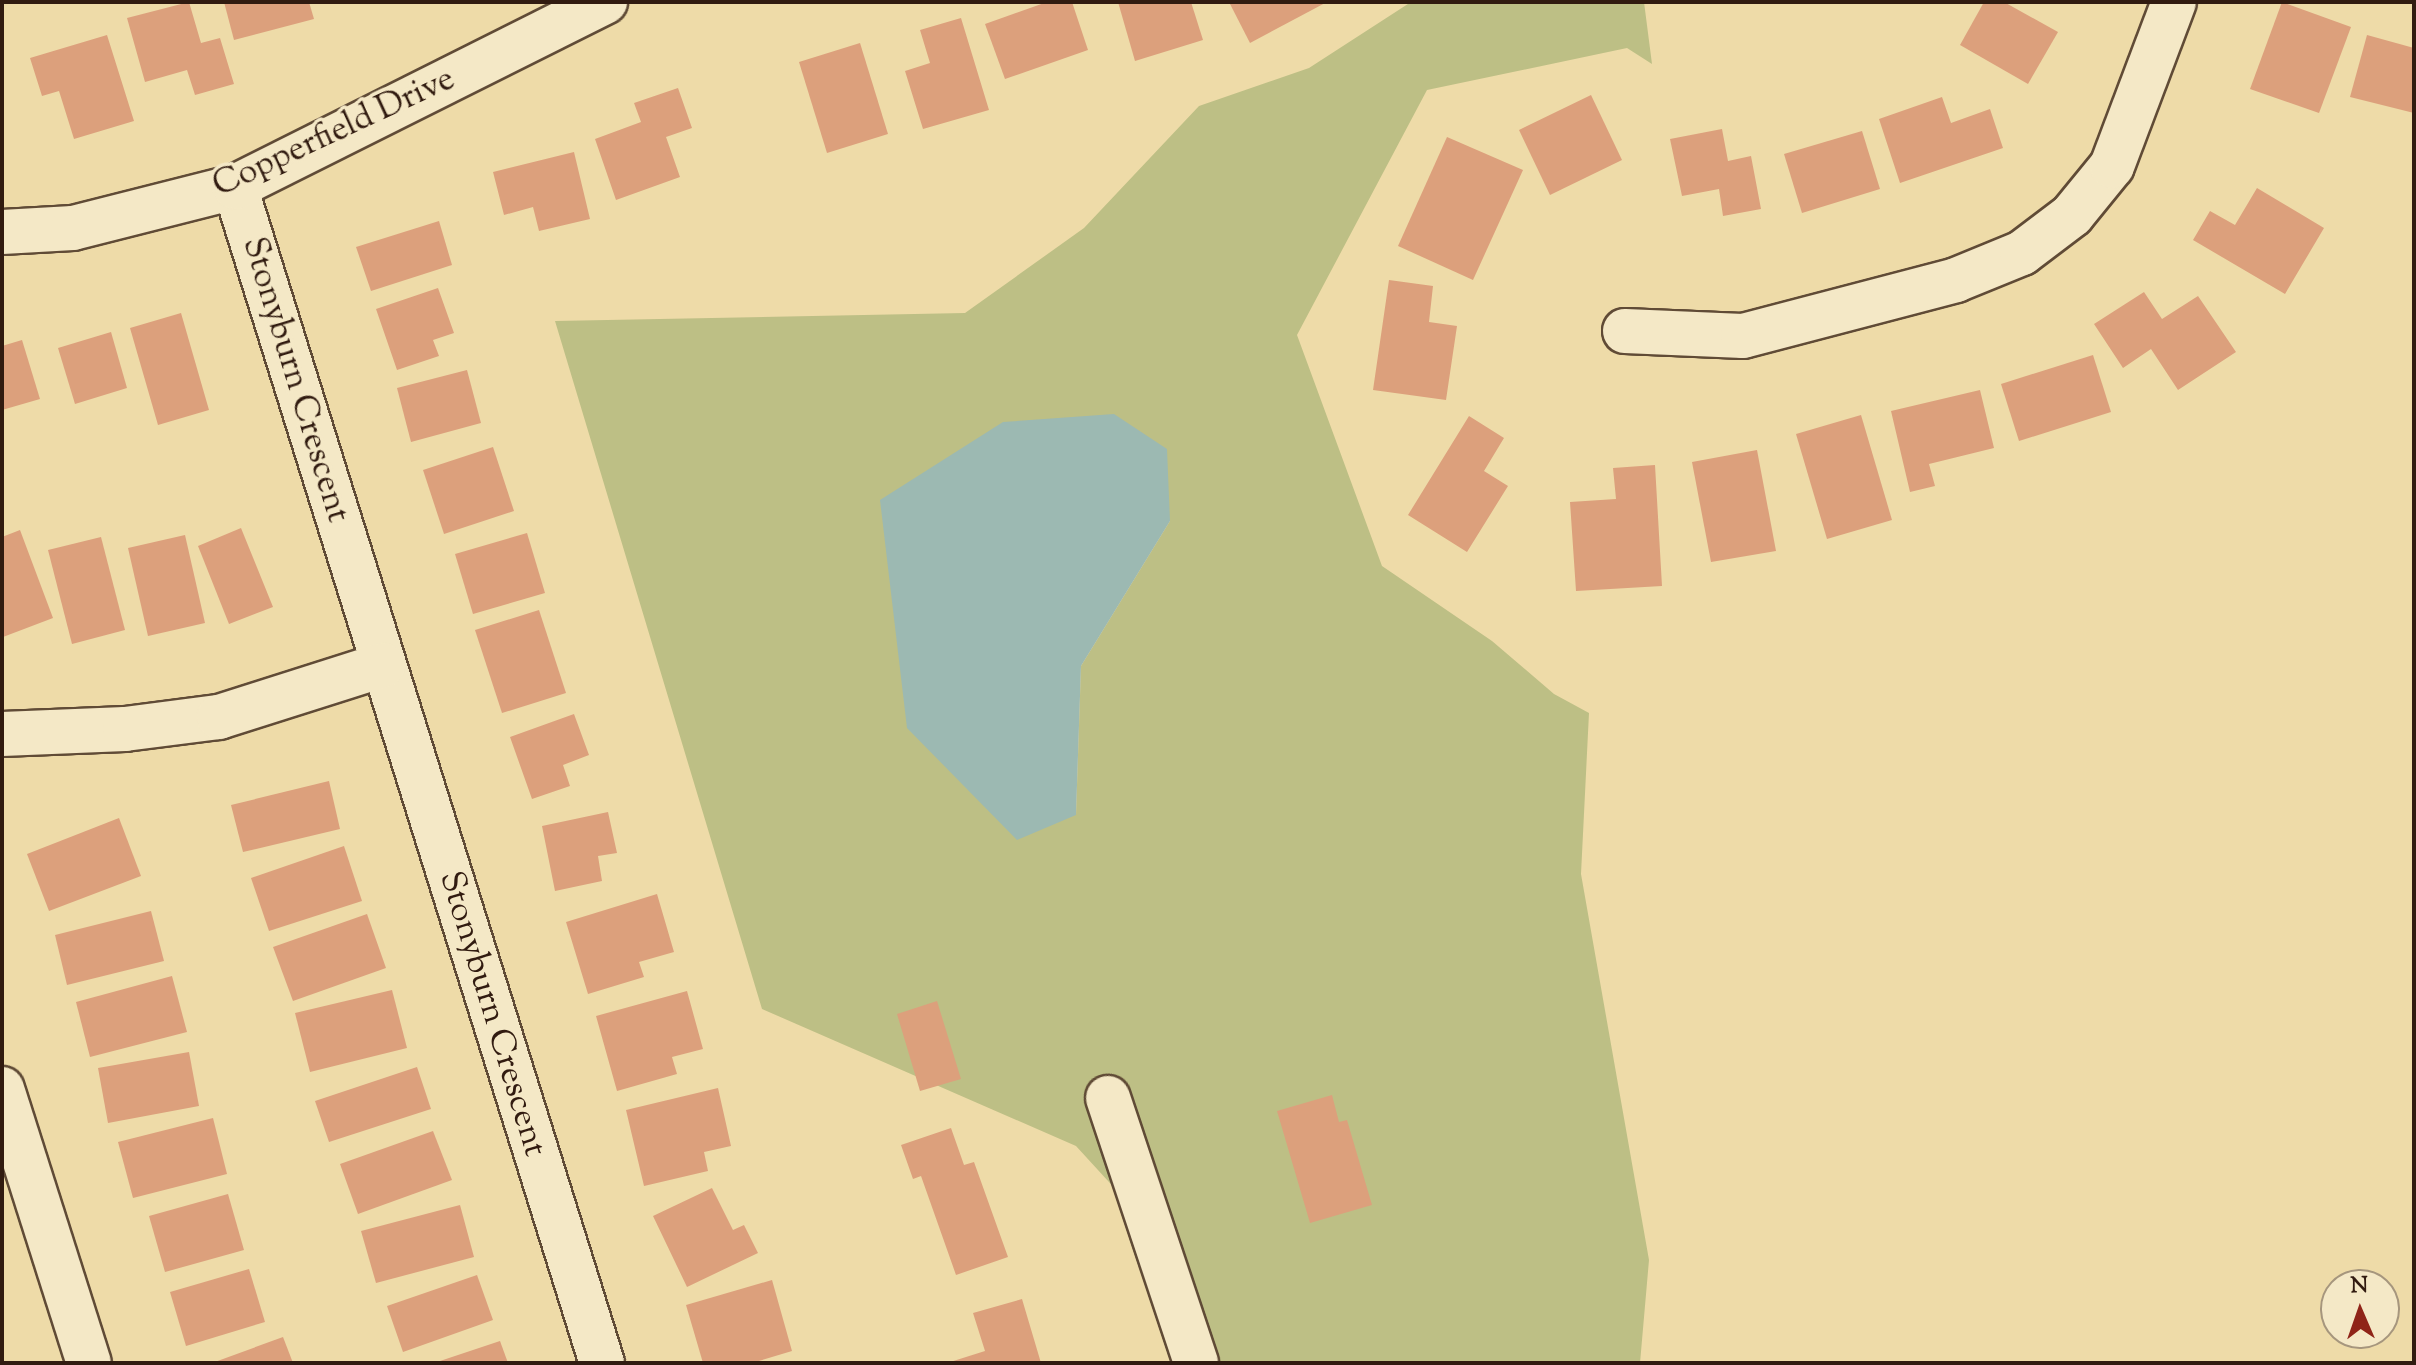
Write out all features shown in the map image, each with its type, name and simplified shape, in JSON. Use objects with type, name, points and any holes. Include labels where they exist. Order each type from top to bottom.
[{"type":"street","name":"Copperfield Drive","points":[[2,232],[73,228],[235,187],[605,2]]},
{"type":"street","points":[[1625,331],[1743,336],[1956,280],[2022,253],[2072,215],[2112,166],[2174,2]]},
{"type":"street","name":"Stonyburn Crescent","points":[[235,187],[602,1363]]},
{"type":"street","points":[[2,734],[125,729],[219,717],[383,665]]},
{"type":"street","points":[[2,1089],[89,1363]]},
{"type":"street","points":[[1108,1098],[1196,1363]]},
{"type":"green space","points":[[1411,2],[1644,2],[1652,64],[1627,48],[1427,90],[1297,335],[1382,566],[1492,641],[1554,694],[1589,713],[1581,874],[1649,1260],[1640,1363],[1209,1363],[1130,1205],[1076,1146],[762,1009],[555,321],[965,313],[1084,228],[1199,106],[1309,68]],"holes":[[[1003,422],[1170,521],[1081,666],[1076,815]]]},
{"type":"water","points":[[1114,414],[1167,449],[1170,521],[1081,666],[1076,815],[1017,840],[907,728],[880,500],[1003,422]]},
{"type":"building","points":[[189,2],[201,43],[220,38],[234,84],[195,95],[187,70],[145,82],[127,18]]},
{"type":"building","points":[[224,2],[309,2],[314,19],[234,40]]},
{"type":"building","points":[[1047,2],[1072,2],[1088,50],[1005,79],[985,24]]},
{"type":"building","points":[[1118,2],[1191,2],[1203,40],[1135,61]]},
{"type":"building","points":[[1229,2],[1327,2],[1250,43]]},
{"type":"building","points":[[1984,2],[2004,2],[2058,32],[2028,84],[1960,45]]},
{"type":"building","points":[[2282,2],[2351,27],[2319,113],[2250,89]]},
{"type":"building","points":[[961,18],[989,110],[923,129],[905,71],[930,63],[920,30]]},
{"type":"building","points":[[107,35],[134,121],[74,139],[59,91],[42,96],[30,58]]},
{"type":"building","points":[[2367,35],[2414,48],[2414,113],[2350,97]]},
{"type":"building","points":[[860,43],[888,134],[827,153],[799,62]]},
{"type":"building","points":[[678,88],[692,128],[666,137],[680,177],[616,200],[595,139],[641,122],[634,103]]},
{"type":"building","points":[[1591,95],[1622,160],[1550,195],[1519,130]]},
{"type":"building","points":[[1942,97],[1951,123],[1990,109],[2003,148],[1900,183],[1879,119]]},
{"type":"building","points":[[1722,129],[1728,161],[1751,156],[1761,209],[1723,216],[1719,189],[1682,196],[1670,139]]},
{"type":"building","points":[[1862,131],[1880,189],[1802,213],[1784,154]]},
{"type":"building","points":[[1447,137],[1523,170],[1473,280],[1398,246]]},
{"type":"building","points":[[574,152],[590,219],[539,231],[533,207],[504,215],[493,172]]},
{"type":"building","points":[[2257,188],[2324,228],[2285,294],[2193,240],[2210,211],[2235,225]]},
{"type":"building","points":[[439,221],[452,265],[371,291],[356,247]]},
{"type":"building","points":[[1389,280],[1433,286],[1429,322],[1457,326],[1446,400],[1373,390]]},
{"type":"building","points":[[438,288],[454,333],[433,340],[439,356],[397,370],[376,309]]},
{"type":"building","points":[[2144,292],[2162,319],[2198,296],[2236,352],[2178,390],[2151,349],[2123,368],[2094,324]]},
{"type":"building","points":[[181,313],[209,410],[158,425],[130,328]]},
{"type":"building","points":[[111,332],[127,388],[75,404],[58,348]]},
{"type":"building","points":[[22,340],[40,399],[2,410],[2,346]]},
{"type":"building","points":[[2093,355],[2111,412],[2019,441],[2001,384]]},
{"type":"building","points":[[467,370],[481,423],[411,442],[397,388]]},
{"type":"building","points":[[1980,390],[1994,448],[1929,464],[1935,486],[1910,492],[1891,411]]},
{"type":"building","points":[[1861,415],[1892,520],[1827,539],[1796,434]]},
{"type":"building","points":[[1469,416],[1504,438],[1484,471],[1508,486],[1467,552],[1408,515]]},
{"type":"building","points":[[493,447],[514,511],[444,534],[423,470]]},
{"type":"building","points":[[1757,450],[1776,551],[1711,562],[1692,462]]},
{"type":"building","points":[[1655,465],[1662,586],[1576,591],[1570,502],[1616,499],[1613,468]]},
{"type":"building","points":[[241,528],[273,607],[229,624],[198,546]]},
{"type":"building","points":[[20,530],[53,618],[3,637],[2,537]]},
{"type":"building","points":[[527,533],[545,593],[473,614],[455,554]]},
{"type":"building","points":[[185,535],[205,623],[148,636],[128,548]]},
{"type":"building","points":[[101,537],[125,630],[72,644],[48,550]]},
{"type":"building","points":[[539,610],[566,693],[502,713],[475,630]]},
{"type":"building","points":[[574,714],[589,755],[563,765],[570,786],[532,799],[510,737]]},
{"type":"building","points":[[329,781],[340,829],[243,852],[231,805]]},
{"type":"building","points":[[608,812],[617,853],[598,856],[602,881],[555,891],[542,826]]},
{"type":"building","points":[[119,818],[141,876],[49,911],[27,854]]},
{"type":"building","points":[[344,846],[362,901],[269,931],[251,878]]},
{"type":"building","points":[[657,894],[674,952],[639,962],[644,977],[588,994],[566,922]]},
{"type":"building","points":[[151,911],[164,961],[67,985],[55,935]]},
{"type":"building","points":[[367,914],[386,968],[293,1001],[273,947]]},
{"type":"building","points":[[172,976],[187,1032],[90,1057],[76,1002]]},
{"type":"building","points":[[392,990],[407,1048],[310,1072],[295,1013]]},
{"type":"building","points":[[687,991],[703,1049],[672,1057],[677,1074],[617,1091],[596,1016]]},
{"type":"building","points":[[937,1001],[961,1079],[920,1091],[897,1014]]},
{"type":"building","points":[[189,1052],[199,1106],[108,1123],[98,1068]]},
{"type":"building","points":[[417,1067],[431,1109],[329,1142],[315,1101]]},
{"type":"building","points":[[718,1088],[731,1146],[704,1152],[708,1171],[644,1186],[626,1110]]},
{"type":"building","points":[[1332,1095],[1339,1122],[1347,1120],[1372,1205],[1310,1223],[1277,1111]]},
{"type":"building","points":[[213,1118],[227,1174],[133,1198],[118,1142]]},
{"type":"building","points":[[951,1128],[964,1165],[974,1162],[1008,1257],[956,1275],[921,1176],[913,1179],[901,1145]]},
{"type":"building","points":[[433,1131],[452,1180],[358,1214],[340,1164]]},
{"type":"building","points":[[712,1188],[733,1230],[744,1225],[758,1253],[687,1287],[653,1216]]},
{"type":"building","points":[[228,1194],[244,1250],[165,1272],[149,1216]]},
{"type":"building","points":[[460,1205],[474,1257],[376,1283],[361,1231]]},
{"type":"building","points":[[249,1269],[265,1322],[186,1346],[170,1292]]},
{"type":"building","points":[[477,1275],[493,1320],[403,1352],[387,1306]]},
{"type":"building","points":[[772,1280],[792,1351],[752,1363],[703,1363],[686,1305]]},
{"type":"building","points":[[1022,1299],[1041,1363],[947,1363],[985,1351],[973,1313]]},
{"type":"building","points":[[283,1337],[293,1363],[212,1363]]},
{"type":"building","points":[[500,1341],[508,1363],[437,1363],[437,1362]]}]
